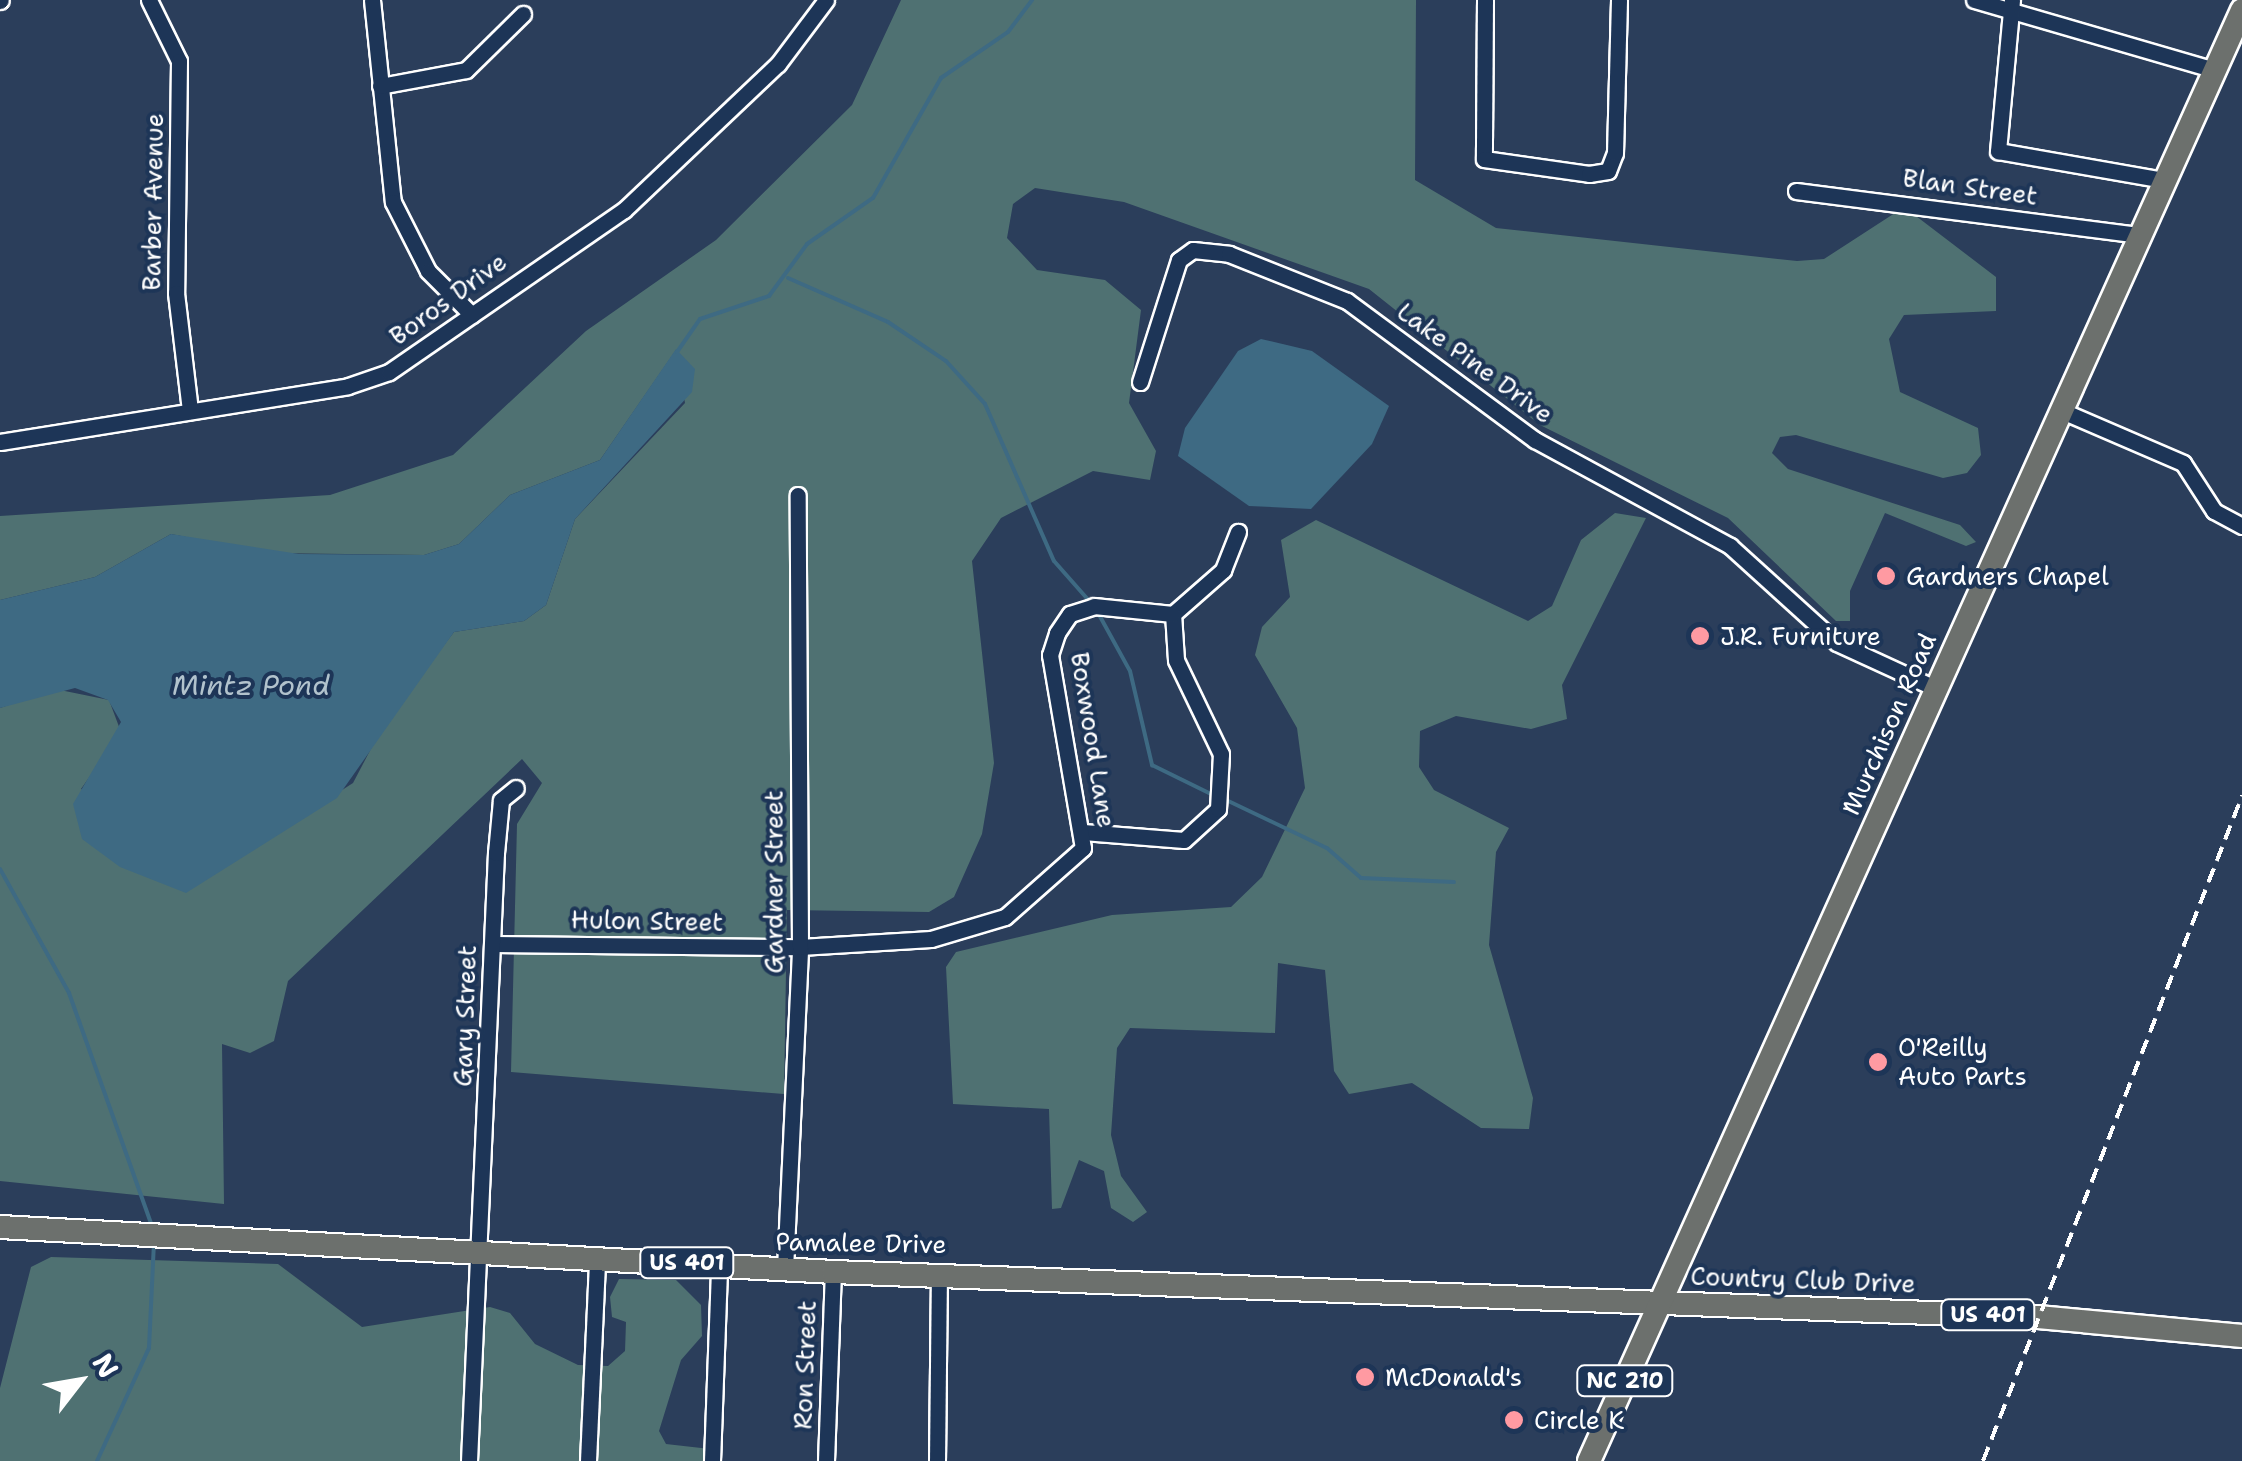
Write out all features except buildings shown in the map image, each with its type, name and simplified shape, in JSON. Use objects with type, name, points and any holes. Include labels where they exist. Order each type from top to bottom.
[{"type":"main road","name":"Murchison Road","points":[[1589,1461],[2242,10]]},
{"type":"main road","name":"Pamalee Drive","points":[[0,1227],[834,1272],[939,1272],[1661,1302]]},
{"type":"main road","name":"Country Club Drive","points":[[1661,1302],[2038,1316],[2242,1336]]},
{"type":"street","name":"Barber Avenue","points":[[149,0],[179,62],[176,293],[190,411]]},
{"type":"street","points":[[372,0],[386,177],[402,226],[428,271],[472,315]]},
{"type":"street","name":"Boros Drive","points":[[0,442],[365,382],[472,315],[650,188],[778,64],[826,0]]},
{"type":"street","points":[[1485,0],[1484,159],[1588,174],[1608,171],[1615,154],[1619,0]]},
{"type":"street","points":[[1974,0],[2011,4],[2215,70]]},
{"type":"street","points":[[2011,4],[1998,151],[2164,180]]},
{"type":"street","points":[[380,86],[466,70],[522,14]]},
{"type":"street","name":"Blan Street","points":[[1796,191],[2138,235]]},
{"type":"street","name":"Lake Pine Drive","points":[[1140,382],[1180,260],[1194,250],[1229,254],[1347,301],[1535,440],[1730,546],[1836,643],[1935,688]]},
{"type":"street","points":[[2060,410],[2183,463],[2214,511],[2242,526]]},
{"type":"street","name":"Gardner Street","points":[[785,1269],[800,947],[798,495]]},
{"type":"street","points":[[1083,832],[1184,840],[1218,808],[1221,754],[1176,660],[1172,614],[1223,570],[1238,532]]},
{"type":"street","name":"Boxwood Lane","points":[[800,947],[931,939],[1005,917],[1066,872],[1083,832],[1050,655],[1057,633],[1070,614],[1094,606],[1172,614]]},
{"type":"street","name":"Gary Street","points":[[469,1461],[501,800],[516,788]]},
{"type":"street","name":"Hulon Street","points":[[493,944],[800,947]]},
{"type":"street","points":[[588,1461],[597,1260]]},
{"type":"street","points":[[712,1461],[719,1266]]},
{"type":"street","name":"Ron Street","points":[[826,1461],[834,1272]]},
{"type":"street","points":[[936,1461],[939,1272]]},
{"type":"green space","points":[[901,0],[1416,0],[1415,180],[1496,228],[1797,261],[1824,259],[1898,211],[1916,216],[1996,277],[1996,311],[1904,315],[1889,339],[1900,392],[1978,428],[1981,455],[1967,473],[1943,478],[1796,435],[1780,437],[1772,453],[1788,469],[1960,525],[1976,542],[1966,546],[1885,513],[1850,591],[1850,621],[1836,621],[1728,518],[1540,425],[1369,289],[1124,202],[1035,188],[1013,204],[1007,238],[1037,270],[1105,280],[1141,310],[1129,403],[1156,451],[1150,480],[1093,471],[1001,518],[972,561],[994,763],[982,834],[954,897],[929,912],[787,910],[784,1094],[511,1072],[517,824],[542,783],[522,759],[288,981],[274,1041],[250,1053],[222,1044],[224,1204],[0,1181],[0,708],[55,689],[109,700],[121,732],[81,789],[235,859],[353,783],[385,722],[454,632],[524,621],[546,605],[575,519],[685,403],[676,350],[600,460],[510,495],[459,544],[424,555],[268,553],[171,534],[95,577],[0,600],[0,516],[330,495],[453,455],[586,331],[716,240],[852,105]]},
{"type":"green space","points":[[1615,513],[1646,518],[1562,685],[1567,719],[1531,729],[1456,716],[1420,731],[1419,767],[1434,790],[1509,828],[1496,852],[1489,945],[1533,1098],[1529,1129],[1481,1128],[1412,1083],[1349,1094],[1334,1071],[1325,970],[1278,963],[1275,1033],[1130,1028],[1117,1048],[1111,1135],[1121,1176],[1147,1212],[1133,1222],[1111,1208],[1104,1171],[1079,1160],[1061,1208],[1052,1209],[1049,1109],[953,1104],[946,967],[956,952],[1112,915],[1231,907],[1262,877],[1305,788],[1297,728],[1255,655],[1262,627],[1290,597],[1281,540],[1316,520],[1528,621],[1552,606],[1581,540]]},
{"type":"green space","points":[[51,1257],[278,1264],[362,1327],[490,1307],[510,1313],[535,1344],[578,1365],[608,1366],[625,1351],[626,1322],[612,1317],[610,1297],[619,1279],[676,1280],[701,1305],[702,1336],[681,1360],[659,1431],[666,1444],[710,1449],[709,1461],[0,1461],[0,1388],[31,1267]]},
{"type":"water","points":[[1261,339],[1312,351],[1389,406],[1372,444],[1311,509],[1249,506],[1178,456],[1185,428],[1238,351]]},
{"type":"water","name":"Mintz Pond","points":[[676,349],[695,369],[692,392],[575,519],[546,605],[524,621],[454,632],[337,798],[186,893],[120,867],[82,839],[73,804],[121,722],[108,700],[75,688],[0,708],[0,600],[95,577],[171,534],[299,554],[424,555],[459,544],[510,495],[600,460]]},
{"type":"waterway","points":[[677,352],[700,319],[769,296],[807,244],[873,198],[941,78],[1008,32],[1032,0]]},
{"type":"waterway","points":[[788,278],[888,322],[946,361],[985,404],[1054,561],[1091,603]]},
{"type":"waterway","points":[[1097,611],[1130,671],[1152,765],[1213,795]]},
{"type":"waterway","points":[[1222,798],[1327,848],[1361,878],[1454,882]]},
{"type":"waterway","points":[[0,869],[69,993],[153,1229]]},
{"type":"waterway","points":[[97,1461],[149,1348],[154,1243]]},
{"type":"railway","points":[[1983,1461],[2242,796]]},
{"type":"place","name":"Gardners Chapel","points":[[1886,576]]},
{"type":"place","name":"J.R. Furniture","points":[[1700,636]]},
{"type":"place","name":"O'Reilly Auto Parts","points":[[1878,1062]]},
{"type":"place","name":"McDonald's","points":[[1365,1377]]},
{"type":"place","name":"Circle K","points":[[1514,1420]]}]
